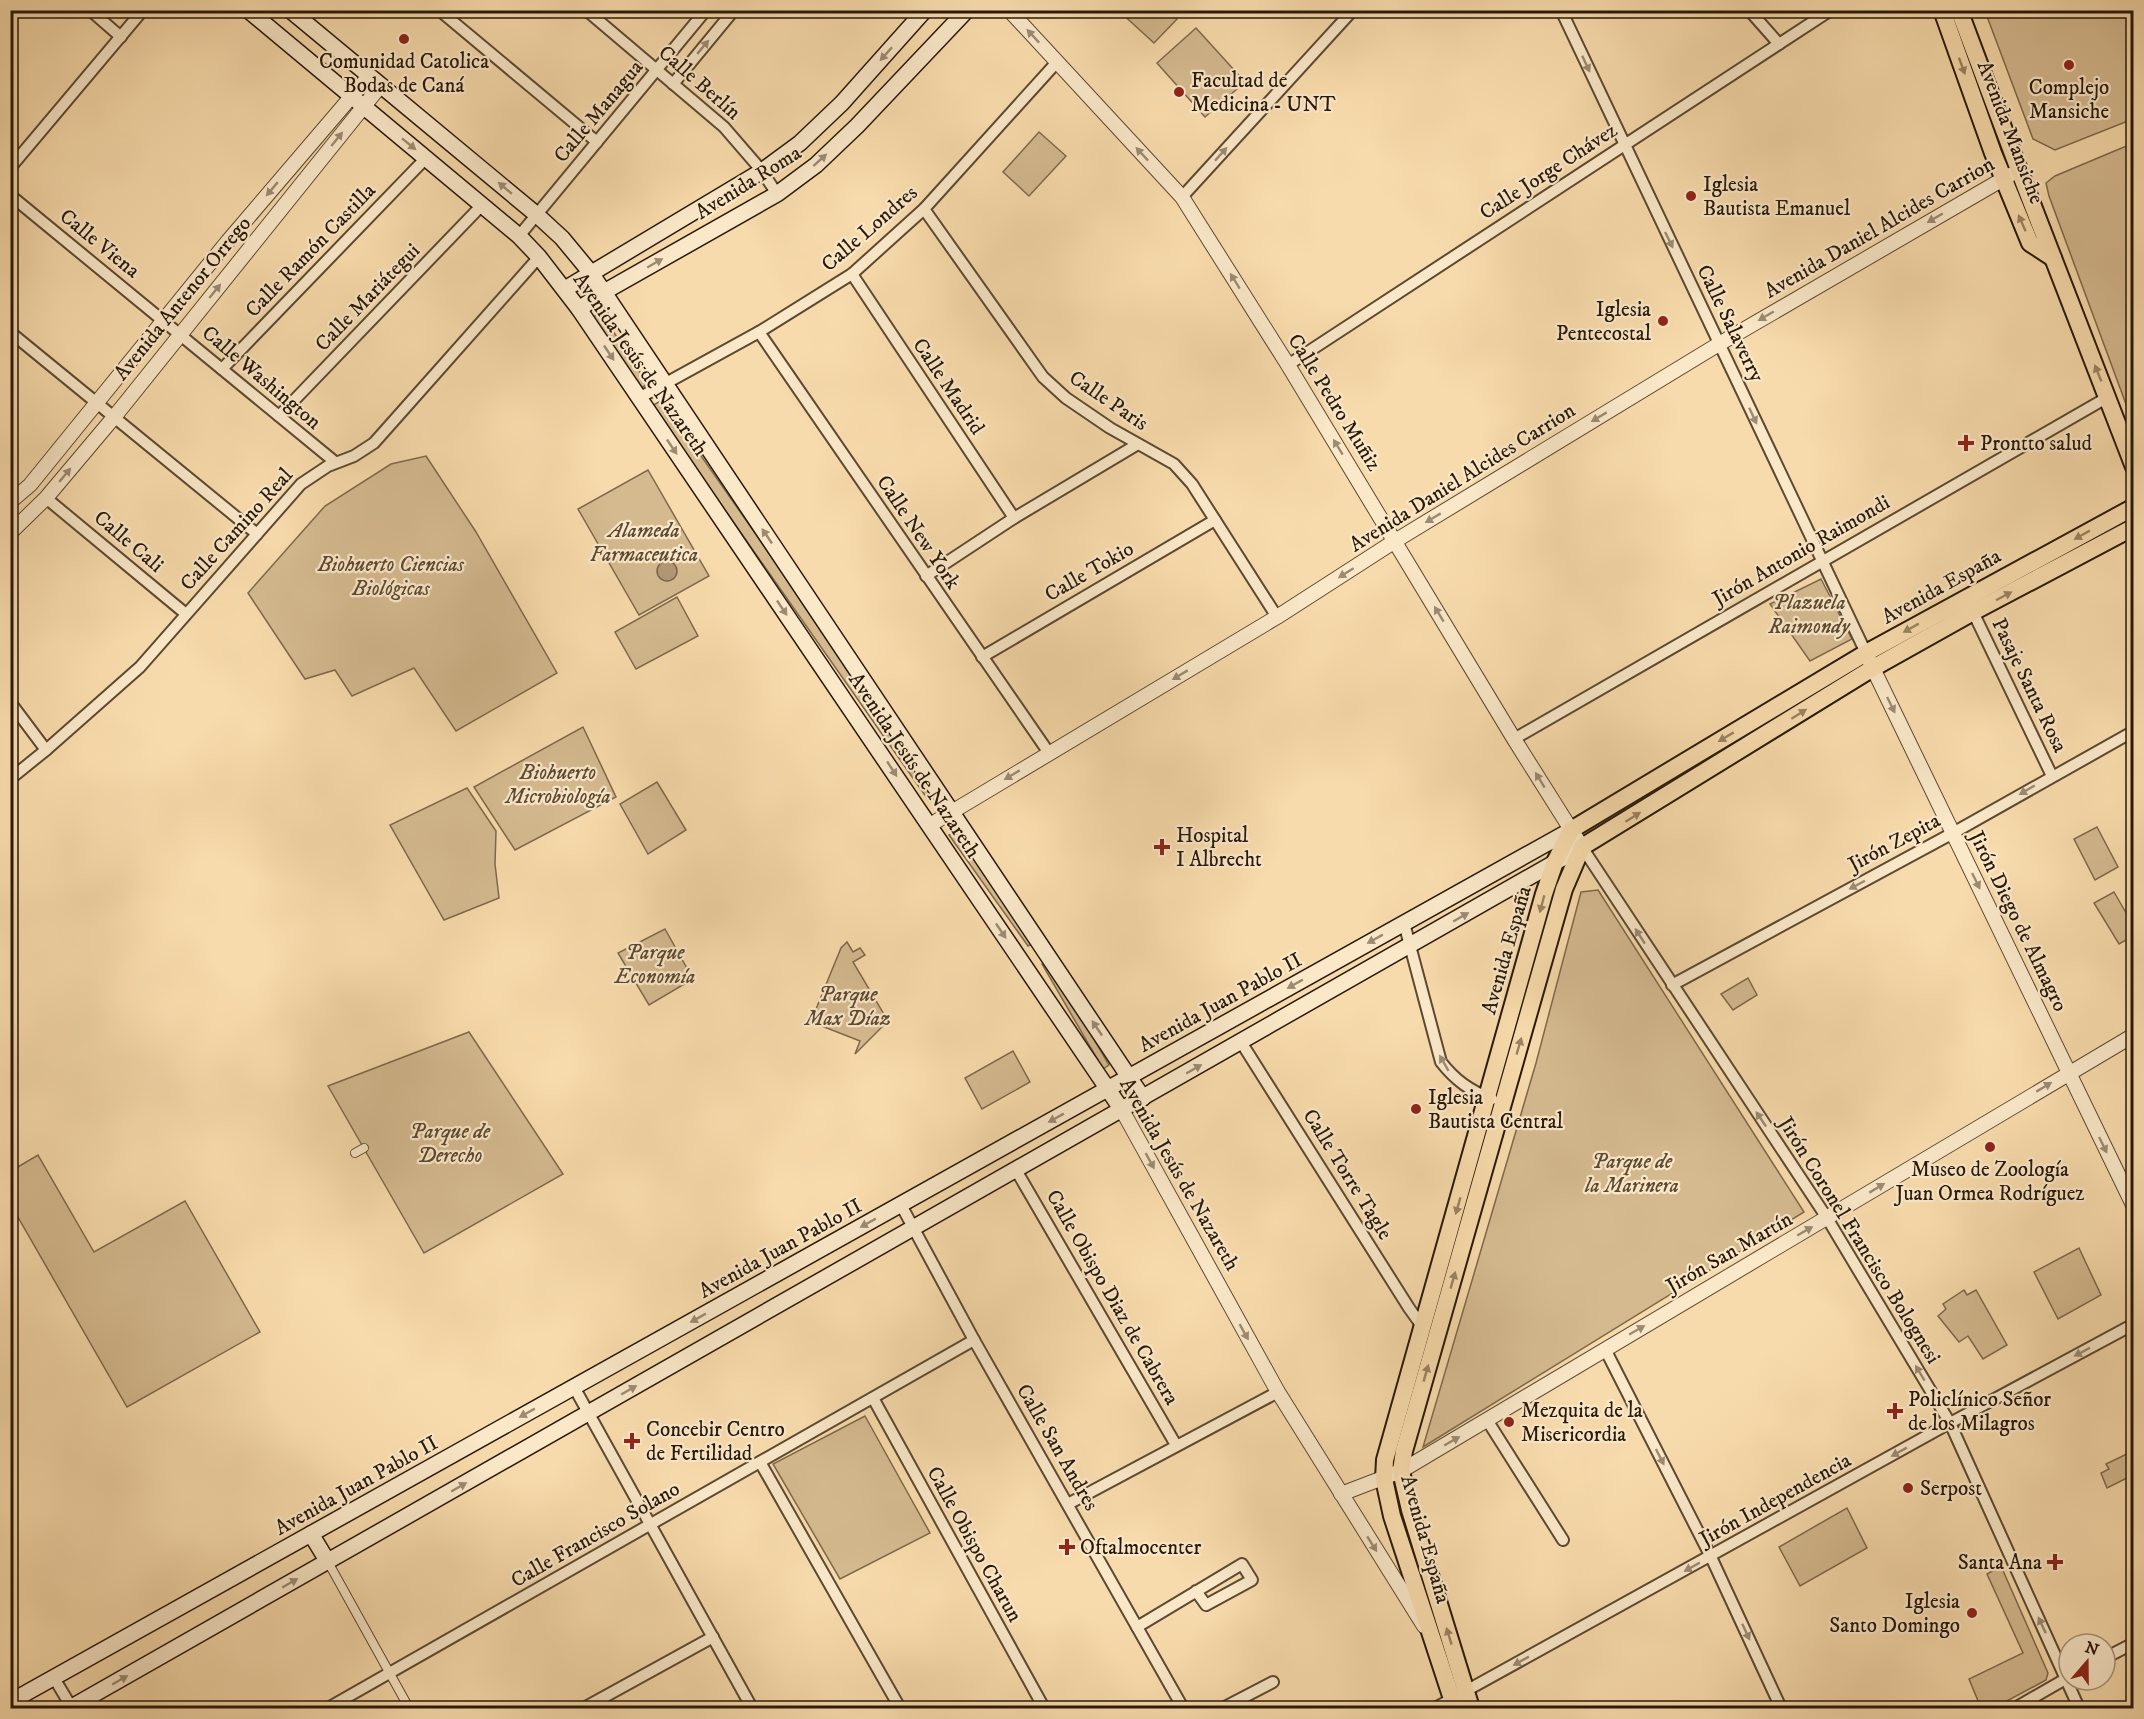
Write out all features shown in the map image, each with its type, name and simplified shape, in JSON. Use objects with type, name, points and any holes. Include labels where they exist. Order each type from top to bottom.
[{"type":"main road","name":"Avenida Jesús de Nazareth","points":[[248,10],[519,236],[565,289],[1122,1110]]},
{"type":"main road","name":"Avenida Jesús de Nazareth","points":[[290,10],[537,214],[562,238],[591,273],[1143,1098]]},
{"type":"main road","name":"Avenida Roma","points":[[565,289],[762,171],[800,143],[842,103],[926,10]]},
{"type":"main road","name":"Avenida Roma","points":[[579,309],[604,292],[777,194],[816,165],[857,126],[967,10]]},
{"type":"main road","name":"Avenida Mansiche","points":[[1942,10],[2003,178],[2030,243],[2053,258]]},
{"type":"main road","name":"Avenida Mansiche","points":[[1959,10],[2133,467]]},
{"type":"main road","points":[[305,58],[323,37]]},
{"type":"main road","name":"Avenida España","points":[[1458,1700],[1401,1471],[1407,1439],[1496,1100],[1555,862],[1570,830],[1866,653],[2133,507]]},
{"type":"main road","name":"Avenida España","points":[[1471,1708],[1458,1700],[1431,1637],[1392,1515],[1384,1479],[1385,1460],[1424,1325],[1496,1100],[1564,889],[1582,846],[1873,668],[2133,527]]},
{"type":"main road","name":"Avenida Juan Pablo II","points":[[10,1702],[1570,830]]},
{"type":"main road","name":"Avenida Juan Pablo II","points":[[71,1708],[1582,846]]},
{"type":"main road","points":[[1346,956],[1357,976]]},
{"type":"main road","points":[[311,1534],[328,1562]]},
{"type":"street","points":[[90,10],[121,37]]},
{"type":"street","points":[[10,168],[143,10]]},
{"type":"street","points":[[439,10],[597,142]]},
{"type":"street","name":"Calle Berlín","points":[[586,10],[724,127],[762,171],[777,194]]},
{"type":"street","name":"Calle Managua","points":[[519,236],[706,10]]},
{"type":"street","name":"Calle Managua","points":[[673,84],[734,10]]},
{"type":"street","name":"Calle Pedro Muñiz","points":[[1009,10],[1182,198],[1288,365],[1514,739],[1582,846]]},
{"type":"street","points":[[1182,198],[1353,10]]},
{"type":"street","name":"Calle Salaverry","points":[[1561,10],[1866,653]]},
{"type":"street","points":[[1749,10],[1779,44]]},
{"type":"street","name":"Calle Jorge Chávez","points":[[1288,365],[1831,10]]},
{"type":"street","name":"Calle Londres","points":[[639,398],[759,332],[852,274],[924,209],[1057,62]]},
{"type":"street","name":"Avenida Antenor Orrego","points":[[10,533],[46,498],[115,416],[244,255],[375,80]]},
{"type":"street","name":"Avenida Antenor Orrego","points":[[10,502],[30,485],[228,241],[357,102]]},
{"type":"street","name":"Calle Ramón Castilla","points":[[222,369],[426,158]]},
{"type":"street","name":"Avenida Daniel Alcides Carrion","points":[[930,825],[1277,616],[1395,541],[1719,344],[2019,170]]},
{"type":"street","name":"Calle Viena","points":[[10,195],[164,321]]},
{"type":"street","name":"Calle Mariátegui","points":[[279,416],[482,205]]},
{"type":"street","name":"Calle Paris","points":[[924,209],[1043,377],[1066,398],[1110,428],[1174,464],[1192,484],[1277,616]]},
{"type":"street","points":[[228,241],[244,255]]},
{"type":"street","name":"Calle Camino Real","points":[[10,779],[140,667],[301,484],[335,462],[354,456],[374,443],[539,257]]},
{"type":"street","name":"Calle Madrid","points":[[852,274],[1014,518]]},
{"type":"street","name":"Calle Washington","points":[[164,321],[335,462]]},
{"type":"street","name":"Calle New York","points":[[759,332],[1049,753]]},
{"type":"street","points":[[11,334],[98,402],[257,534]]},
{"type":"street","name":"Jirón Antonio Raimondi","points":[[1514,739],[2108,397]]},
{"type":"street","points":[[926,576],[1014,518],[1138,444]]},
{"type":"street","name":"Calle Cali","points":[[46,498],[186,614]]},
{"type":"street","name":"Calle Tokio","points":[[982,657],[1215,520]]},
{"type":"street","name":"Pasaje Santa Rosa","points":[[1973,612],[2052,776]]},
{"type":"street","name":"Jirón Diego de Almagro","points":[[1866,653],[2133,1207]]},
{"type":"street","points":[[10,702],[46,750]]},
{"type":"street","name":"Jirón Zepita","points":[[1672,985],[1953,833],[2133,731]]},
{"type":"street","name":"Jirón Coronel Francisco Bolognesi","points":[[1582,846],[1827,1218],[1950,1423],[2057,1656]]},
{"type":"street","points":[[1404,923],[1441,1062],[1454,1078],[1474,1092],[1496,1100]]},
{"type":"street","name":"Jirón San Martín","points":[[1341,1494],[1401,1471],[2133,1035]]},
{"type":"street","name":"Calle Torre Tagle","points":[[1241,1042],[1409,1308],[1424,1325]]},
{"type":"street","name":"Avenida Jesús de Nazareth","points":[[1122,1110],[1278,1392],[1431,1637]]},
{"type":"street","points":[[355,1153],[364,1148]]},
{"type":"street","name":"Calle Obispo Diaz de Cabrera","points":[[1017,1170],[1176,1444]]},
{"type":"street","name":"Calle San Andres","points":[[901,1204],[974,1340],[1183,1708]]},
{"type":"street","name":"Jirón Independencia","points":[[1435,1708],[1458,1700],[1950,1423],[2133,1324]]},
{"type":"street","name":"Calle Francisco Solano","points":[[328,1708],[974,1340]]},
{"type":"street","points":[[1605,1349],[1711,1557],[1782,1708]]},
{"type":"street","points":[[574,1387],[752,1708]]},
{"type":"street","points":[[1068,1504],[1176,1444],[1278,1392]]},
{"type":"street","name":"Calle Obispo Charun","points":[[873,1398],[1044,1708]]},
{"type":"street","points":[[1487,1420],[1563,1540]]},
{"type":"street","points":[[760,1462],[900,1708]]},
{"type":"street","points":[[328,1562],[409,1708]]},
{"type":"street","points":[[1137,1627],[1196,1591],[1242,1564],[1252,1580],[1206,1605],[1196,1591]]},
{"type":"street","points":[[584,1708],[604,1704],[713,1638]]},
{"type":"street","points":[[2117,1652],[2133,1643]]},
{"type":"street","points":[[54,1678],[71,1708]]},
{"type":"street","points":[[1223,1708],[1273,1682]]},
{"type":"street","points":[[2015,1708],[2057,1684]]},
{"type":"street","name":"Jirón Coronel Francisco Bolognesi","points":[[2073,1692],[2079,1708]]},
{"type":"green space","points":[[1119,11],[1168,11],[1177,19],[1154,43]]},
{"type":"green space","name":"Complejo Mansiche","points":[[1985,11],[2133,11],[2133,119],[2055,150],[2033,139]]},
{"type":"green space","points":[[1196,28],[1245,82],[1205,117],[1157,63]]},
{"type":"green space","points":[[1039,132],[1066,156],[1029,196],[1003,172]]},
{"type":"green space","points":[[2124,147],[2133,147],[2133,423],[2046,183],[2055,176]]},
{"type":"green space","points":[[601,313],[648,384],[639,389],[593,317]]},
{"type":"green space","points":[[662,400],[938,795],[929,801],[652,406]]},
{"type":"green space","name":"Biohuerto Ciencias Biológicas","points":[[426,456],[476,532],[557,673],[456,731],[414,668],[352,696],[335,670],[305,679],[248,593],[325,506],[391,464]]},
{"type":"green space","name":"Alameda Farmaceutica","points":[[648,470],[709,576],[639,615],[578,509]]},
{"type":"green space","name":"Plazuela Raimondy","points":[[1821,579],[1852,639],[1810,661],[1770,604]]},
{"type":"green space","points":[[677,597],[698,636],[636,669],[615,632]]},
{"type":"green space","name":"Biohuerto Microbiología","points":[[583,727],[616,797],[515,850],[474,787]]},
{"type":"green space","points":[[657,782],[686,830],[648,854],[620,804]]},
{"type":"green space","points":[[467,788],[496,831],[495,864],[499,898],[444,920],[390,825]]},
{"type":"green space","points":[[2097,827],[2118,867],[2095,880],[2074,839]]},
{"type":"green space","points":[[960,830],[1036,942],[1028,946],[949,835]]},
{"type":"green space","name":"Parque de la Marinera","points":[[1598,890],[1804,1212],[1423,1447],[1536,1063],[1581,892]]},
{"type":"green space","points":[[2114,892],[2133,925],[2133,936],[2119,944],[2094,903]]},
{"type":"green space","name":"Parque Economía","points":[[665,929],[693,979],[649,1005],[618,953]]},
{"type":"green space","name":"Parque Max Díaz","points":[[847,942],[853,952],[860,948],[865,955],[853,962],[888,1021],[855,1054],[860,1041],[819,1025],[816,1009],[841,948]]},
{"type":"green space","points":[[1048,960],[1109,1065],[1103,1069],[1042,964]]},
{"type":"green space","points":[[1748,978],[1757,995],[1733,1010],[1721,994]]},
{"type":"green space","name":"Parque de Derecho","points":[[469,1032],[563,1174],[424,1253],[328,1086]]},
{"type":"green space","points":[[1013,1051],[1030,1082],[982,1109],[965,1078]]},
{"type":"green space","points":[[38,1155],[94,1252],[185,1201],[260,1332],[127,1407],[11,1205],[11,1171]]},
{"type":"green space","points":[[2079,1248],[2101,1295],[2058,1319],[2034,1272]]},
{"type":"green space","points":[[1964,1290],[1967,1295],[1976,1290],[2007,1345],[1983,1359],[1968,1336],[1959,1342],[1938,1316],[1946,1309],[1943,1304]]},
{"type":"green space","points":[[865,1416],[930,1533],[840,1579],[773,1464]]},
{"type":"green space","points":[[2133,1451],[2133,1475],[2107,1488],[2101,1473],[2109,1469],[2106,1464]]},
{"type":"green space","points":[[1847,1508],[1867,1548],[1800,1586],[1779,1547]]},
{"type":"green space","points":[[2001,1566],[2048,1673],[2046,1680],[1994,1708],[1981,1708],[1969,1679],[2023,1653],[1987,1574]]},
{"type":"shaded area","points":[[667,561],[674,564],[677,571],[674,578],[667,581],[660,578],[657,571],[660,564]]},
{"type":"place","name":"Comunidad Catolica Bodas de Caná","points":[[404,39]]},
{"type":"place","name":"Complejo Mansiche","points":[[2069,65]]},
{"type":"place","name":"Facultad de Medicina - UNT","points":[[1179,92]]},
{"type":"place","name":"Iglesia Bautista Emanuel","points":[[1691,196]]},
{"type":"place","name":"Iglesia Pentecostal","points":[[1663,321]]},
{"type":"place","name":"Prontto salud","points":[[1966,443]]},
{"type":"place","name":"Hospital I Albrecht","points":[[1162,847]]},
{"type":"place","name":"Iglesia Bautista Central","points":[[1416,1109]]},
{"type":"place","name":"Museo de Zoología Juan Ormea Rodríguez","points":[[1990,1147]]},
{"type":"place","name":"Policlínico Señor de los Milagros","points":[[1895,1411]]},
{"type":"place","name":"Mezquita de la Misericordia","points":[[1509,1422]]},
{"type":"place","name":"Concebir Centro de Fertilidad","points":[[632,1441]]},
{"type":"place","name":"Serpost","points":[[1908,1488]]},
{"type":"place","name":"Oftalmocenter","points":[[1067,1547]]},
{"type":"place","name":"Santa Ana","points":[[2055,1562]]},
{"type":"place","name":"Iglesia Santo Domingo","points":[[1972,1613]]}]
